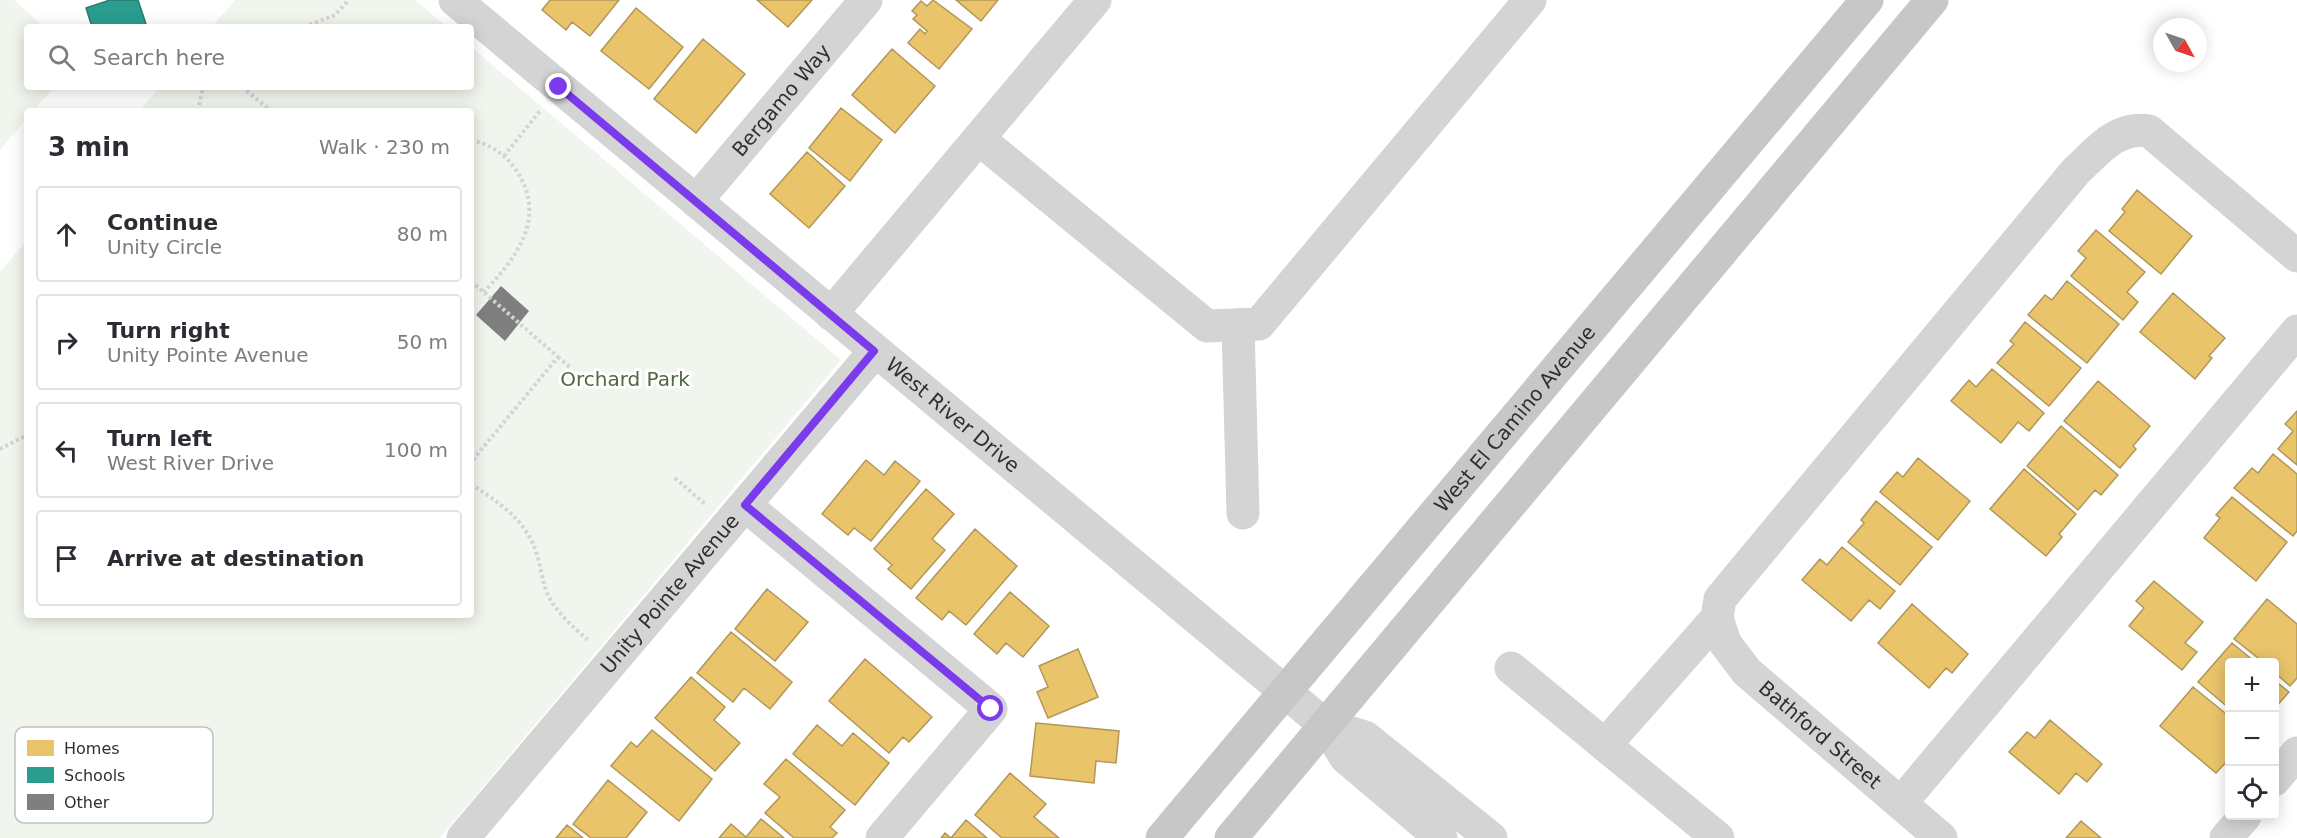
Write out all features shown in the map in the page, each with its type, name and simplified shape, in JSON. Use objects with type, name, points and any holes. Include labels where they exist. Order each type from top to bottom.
[{"type":"main road","name":"West El Camino Avenue","points":[[1162,838],[1867,0]]},
{"type":"main road","points":[[1231,838],[1932,0]]},
{"type":"street","name":"West River Drive","points":[[455,0],[1283,693],[1325,725]]},
{"type":"street","name":"Bergamo Way","points":[[696,201],[866,0]]},
{"type":"street","points":[[831,314],[1095,0]]},
{"type":"street","points":[[979,139],[1207,326],[1260,324],[1530,0]]},
{"type":"street","points":[[1605,745],[1717,618],[1720,599],[2076,171],[2110,140],[2133,129],[2149,131],[2297,256]]},
{"type":"street","points":[[1238,325],[1243,513]]},
{"type":"street","points":[[1901,803],[2297,331]]},
{"type":"street","name":"Unity Pointe Avenue","points":[[463,838],[874,351]]},
{"type":"street","points":[[736,514],[991,709],[882,838]]},
{"type":"street","name":"Bathford Street","points":[[1717,618],[1725,643],[1747,672],[1941,838]]},
{"type":"street","points":[[1511,668],[1718,838]]},
{"type":"street","points":[[1325,725],[1346,758],[1441,838]]},
{"type":"street","points":[[1325,725],[1365,737],[1491,838]]},
{"type":"street","points":[[2279,774],[2297,753]]},
{"type":"street","points":[[2226,838],[2242,820]]},
{"type":"path","points":[[312,24],[335,15],[349,0]]},
{"type":"path","points":[[504,156],[559,87]]},
{"type":"path","points":[[199,108],[202,90]]},
{"type":"path","points":[[246,90],[267,108]]},
{"type":"path","points":[[474,141],[498,150],[504,156],[522,179],[531,205],[520,247],[509,265],[484,292]]},
{"type":"path","points":[[474,284],[571,368]]},
{"type":"path","points":[[474,458],[558,357]]},
{"type":"path","points":[[0,449],[24,437]]},
{"type":"path","points":[[675,478],[736,514]]},
{"type":"path","points":[[474,486],[500,504],[529,536],[541,568],[544,586],[554,604],[565,619],[594,645]]},
{"type":"green space","points":[[0,0],[14,0],[41,24],[24,24],[24,90],[51,90],[36,108],[24,108],[24,122],[0,150]]},
{"type":"green space","points":[[235,0],[415,0],[443,24],[215,24]]},
{"type":"green space","name":"Orchard Park","points":[[474,50],[841,360],[440,838],[0,838],[0,272],[24,244],[24,618],[474,618],[474,108],[142,108],[157,90],[474,90]]},
{"type":"building: Homes","points":[[550,0],[619,0],[590,36],[572,22],[566,30],[542,10]]},
{"type":"building: Homes","points":[[757,0],[812,0],[788,27]]},
{"type":"building: Homes","points":[[933,0],[972,29],[939,69],[908,43],[920,29],[925,34],[927,31],[913,19],[917,15],[912,11],[921,1],[927,6]]},
{"type":"building: Homes","points":[[956,0],[998,0],[981,21]]},
{"type":"building: Homes","points":[[636,8],[683,47],[649,89],[601,51]]},
{"type":"building: Homes","points":[[703,39],[745,74],[696,133],[654,99]]},
{"type":"building: Homes","points":[[892,49],[935,86],[895,133],[852,95]]},
{"type":"building: Homes","points":[[841,108],[882,140],[850,181],[809,148]]},
{"type":"building: Homes","points":[[807,152],[845,186],[809,228],[770,194]]},
{"type":"building: Homes","points":[[2137,190],[2192,236],[2161,274],[2109,231],[2125,212],[2122,209]]},
{"type":"building: Homes","points":[[2096,230],[2145,272],[2127,292],[2138,302],[2123,320],[2071,276],[2086,258],[2078,251]]},
{"type":"building: Homes","points":[[2067,281],[2119,324],[2087,363],[2028,315],[2045,295],[2052,300]]},
{"type":"building: Homes","points":[[2173,293],[2225,338],[2209,356],[2212,358],[2195,379],[2140,332]]},
{"type":"building: Homes","points":[[2025,322],[2081,368],[2049,406],[1997,363],[2014,344],[2010,341]]},
{"type":"building: Homes","points":[[1992,369],[2044,413],[2029,431],[2018,422],[2001,443],[1951,401],[1969,380],[1976,387]]},
{"type":"building: Homes","points":[[2098,381],[2150,426],[2133,446],[2136,449],[2120,468],[2064,421]]},
{"type":"building: Homes","points":[[2297,411],[2297,465],[2278,449],[2293,431],[2285,424]]},
{"type":"building: Homes","points":[[2061,426],[2118,475],[2101,495],[2095,490],[2078,510],[2027,466]]},
{"type":"building: Homes","points":[[2273,454],[2297,474],[2297,531],[2293,536],[2234,488],[2252,468],[2258,473]]},
{"type":"building: Homes","points":[[1918,458],[1970,501],[1938,540],[1880,492],[1897,472],[1903,477]]},
{"type":"building: Homes","points":[[866,460],[884,475],[895,461],[920,481],[871,541],[854,528],[848,535],[822,514]]},
{"type":"building: Homes","points":[[2024,469],[2076,514],[2059,534],[2062,537],[2046,556],[1990,509]]},
{"type":"building: Homes","points":[[926,489],[954,514],[932,539],[945,550],[911,589],[888,569],[892,565],[874,549]]},
{"type":"building: Homes","points":[[2232,497],[2287,542],[2256,581],[2204,538],[2220,518],[2216,515]]},
{"type":"building: Homes","points":[[1876,501],[1932,547],[1900,585],[1848,542],[1864,523],[1861,520]]},
{"type":"building: Homes","points":[[975,529],[1017,566],[966,625],[949,611],[942,620],[916,598]]},
{"type":"building: Homes","points":[[1842,547],[1895,591],[1880,609],[1869,600],[1851,621],[1802,580],[1820,559],[1827,565]]},
{"type":"building: Homes","points":[[2154,581],[2203,622],[2185,643],[2197,652],[2182,670],[2129,626],[2144,608],[2136,601]]},
{"type":"building: Homes","points":[[767,589],[808,622],[775,661],[735,629]]},
{"type":"building: Homes","points":[[1010,592],[1049,626],[1023,657],[1006,643],[997,654],[974,634]]},
{"type":"building: Homes","points":[[2267,599],[2297,624],[2297,678],[2290,686],[2279,676],[2279,658],[2258,658],[2234,639]]},
{"type":"building: Homes","points":[[1912,604],[1968,654],[1952,673],[1946,668],[1929,688],[1878,643]]},
{"type":"building: Homes","points":[[731,632],[792,682],[770,709],[744,688],[733,702],[697,673]]},
{"type":"building: Homes","points":[[2232,643],[2250,658],[2225,658],[2225,705],[2198,682]]},
{"type":"building: Homes","points":[[1078,649],[1098,697],[1048,718],[1037,692],[1048,687],[1039,666]]},
{"type":"building: Homes","points":[[865,659],[932,717],[909,742],[903,737],[889,753],[829,701]]},
{"type":"building: Homes","points":[[691,677],[725,707],[714,720],[740,743],[715,771],[655,718]]},
{"type":"building: Homes","points":[[2279,684],[2289,692],[2279,703]]},
{"type":"building: Homes","points":[[2193,687],[2225,713],[2225,763],[2216,773],[2160,726]]},
{"type":"building: Homes","points":[[2050,720],[2102,764],[2087,782],[2076,773],[2059,794],[2009,752],[2027,732],[2035,738]]},
{"type":"building: Homes","points":[[1036,723],[1119,731],[1116,763],[1096,761],[1094,783],[1030,776]]},
{"type":"building: Homes","points":[[817,725],[842,746],[853,733],[889,763],[855,805],[793,754]]},
{"type":"building: Homes","points":[[652,730],[712,779],[679,821],[611,766],[631,742],[637,747]]},
{"type":"building: Homes","points":[[786,759],[845,810],[830,827],[837,833],[832,838],[794,838],[765,813],[780,797],[764,784]]},
{"type":"building: Homes","points":[[1010,773],[1046,804],[1034,817],[1059,838],[1002,838],[975,815]]},
{"type":"building: Homes","points":[[608,780],[647,812],[626,838],[591,838],[573,824]]},
{"type":"building: Homes","points":[[761,819],[784,838],[719,838],[731,824],[746,837]]},
{"type":"building: Homes","points":[[966,820],[987,838],[951,838]]},
{"type":"building: Homes","points":[[2081,821],[2101,838],[2066,838]]},
{"type":"building: Homes","points":[[567,825],[583,838],[556,838]]},
{"type":"building: Homes","points":[[945,833],[951,838],[941,838]]},
{"type":"building: Schools","points":[[110,0],[138,0],[146,24],[91,24],[86,8]]},
{"type":"building: Other","points":[[501,286],[529,311],[505,341],[476,315]]},
{"type":"route","points":[[559,87],[874,351],[745,505],[991,709]]}]
